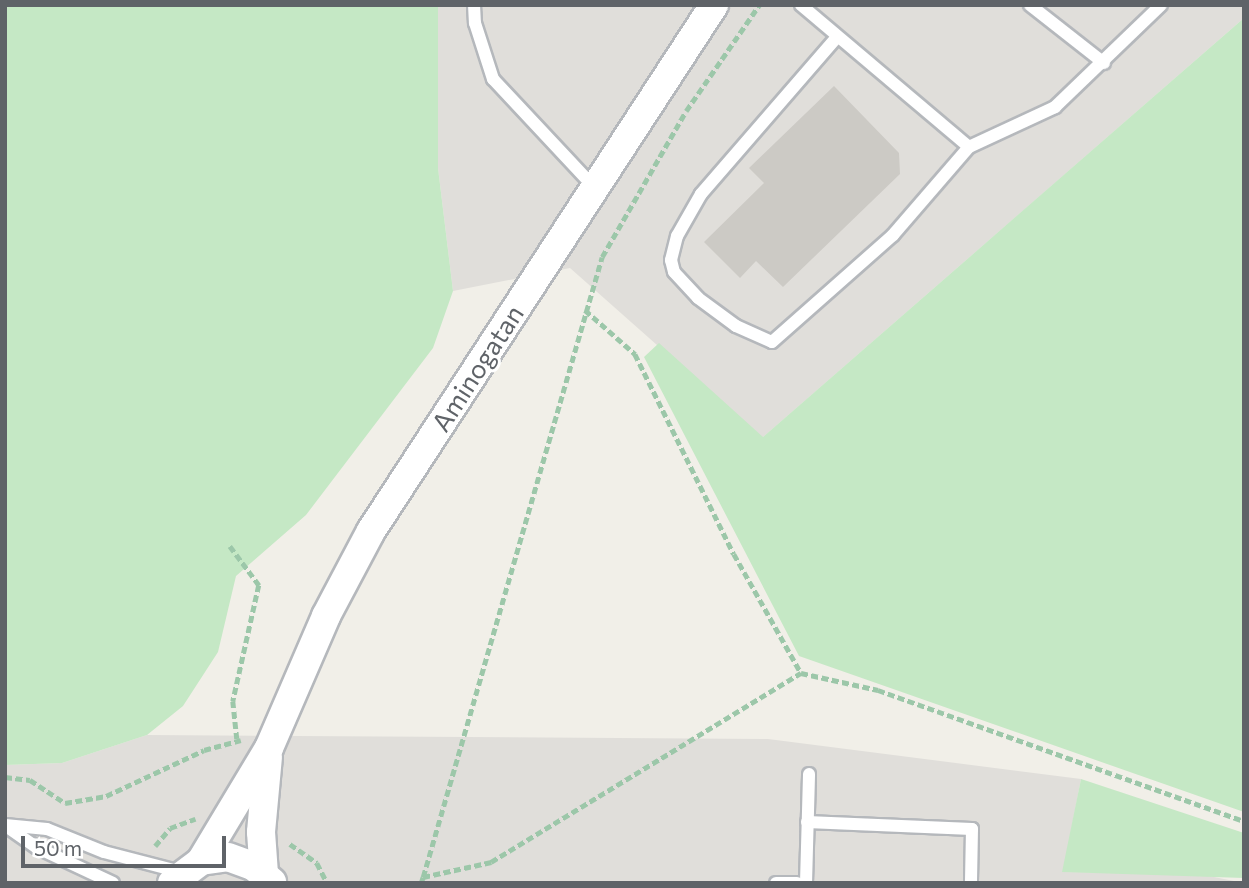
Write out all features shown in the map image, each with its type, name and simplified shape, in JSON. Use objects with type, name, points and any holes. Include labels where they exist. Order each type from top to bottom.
[{"type":"street","name":"Aminogatan","points":[[185,872],[269,748],[326,615],[371,531],[713,5]]},
{"type":"street","name":"Aminogatan","points":[[268,878],[261,832],[269,748]]},
{"type":"street","name":"Aminogatan","points":[[185,872],[228,858],[268,878]]},
{"type":"lane","points":[[474,5],[474,23],[493,79],[594,187]]},
{"type":"lane","points":[[801,5],[969,147]]},
{"type":"lane","points":[[1030,5],[1104,63]]},
{"type":"lane","points":[[837,37],[701,194],[677,236],[674,272],[698,298],[736,326],[772,342],[892,235],[969,147],[1055,107],[1104,63],[1161,5]]},
{"type":"lane","points":[[806,883],[809,774]]},
{"type":"lane","points":[[807,822],[972,829],[971,883]]},
{"type":"lane","points":[[5,825],[47,829],[104,852],[185,872]]},
{"type":"lane","points":[[5,825],[36,847],[113,883]]},
{"type":"lane","points":[[776,883],[797,883]]},
{"type":"path","points":[[423,877],[602,257],[632,198],[759,5]]},
{"type":"path","points":[[585,310],[635,354],[734,554],[801,673]]},
{"type":"path","points":[[230,546],[259,585],[233,701],[237,739]]},
{"type":"path","points":[[5,777],[30,780],[65,803],[106,796],[237,739],[269,748]]},
{"type":"shaded area","points":[[438,5],[1244,5],[1244,18],[762,438],[570,268],[453,291],[438,168]]},
{"type":"shaded area","points":[[147,735],[768,739],[1081,779],[1063,872],[1194,873],[1244,883],[5,883],[5,765],[62,763]]},
{"type":"green space","points":[[5,5],[438,5],[438,168],[453,291],[433,348],[306,515],[236,576],[218,652],[183,706],[147,735],[62,763],[5,765]]},
{"type":"green space","points":[[1244,18],[1244,812],[799,656],[644,357],[659,343],[763,437]]},
{"type":"green space","points":[[1081,779],[1244,833],[1244,878],[1062,872]]},
{"type":"building","points":[[834,86],[899,153],[900,174],[783,287],[756,261],[740,278],[704,242],[764,183],[749,168]]}]
